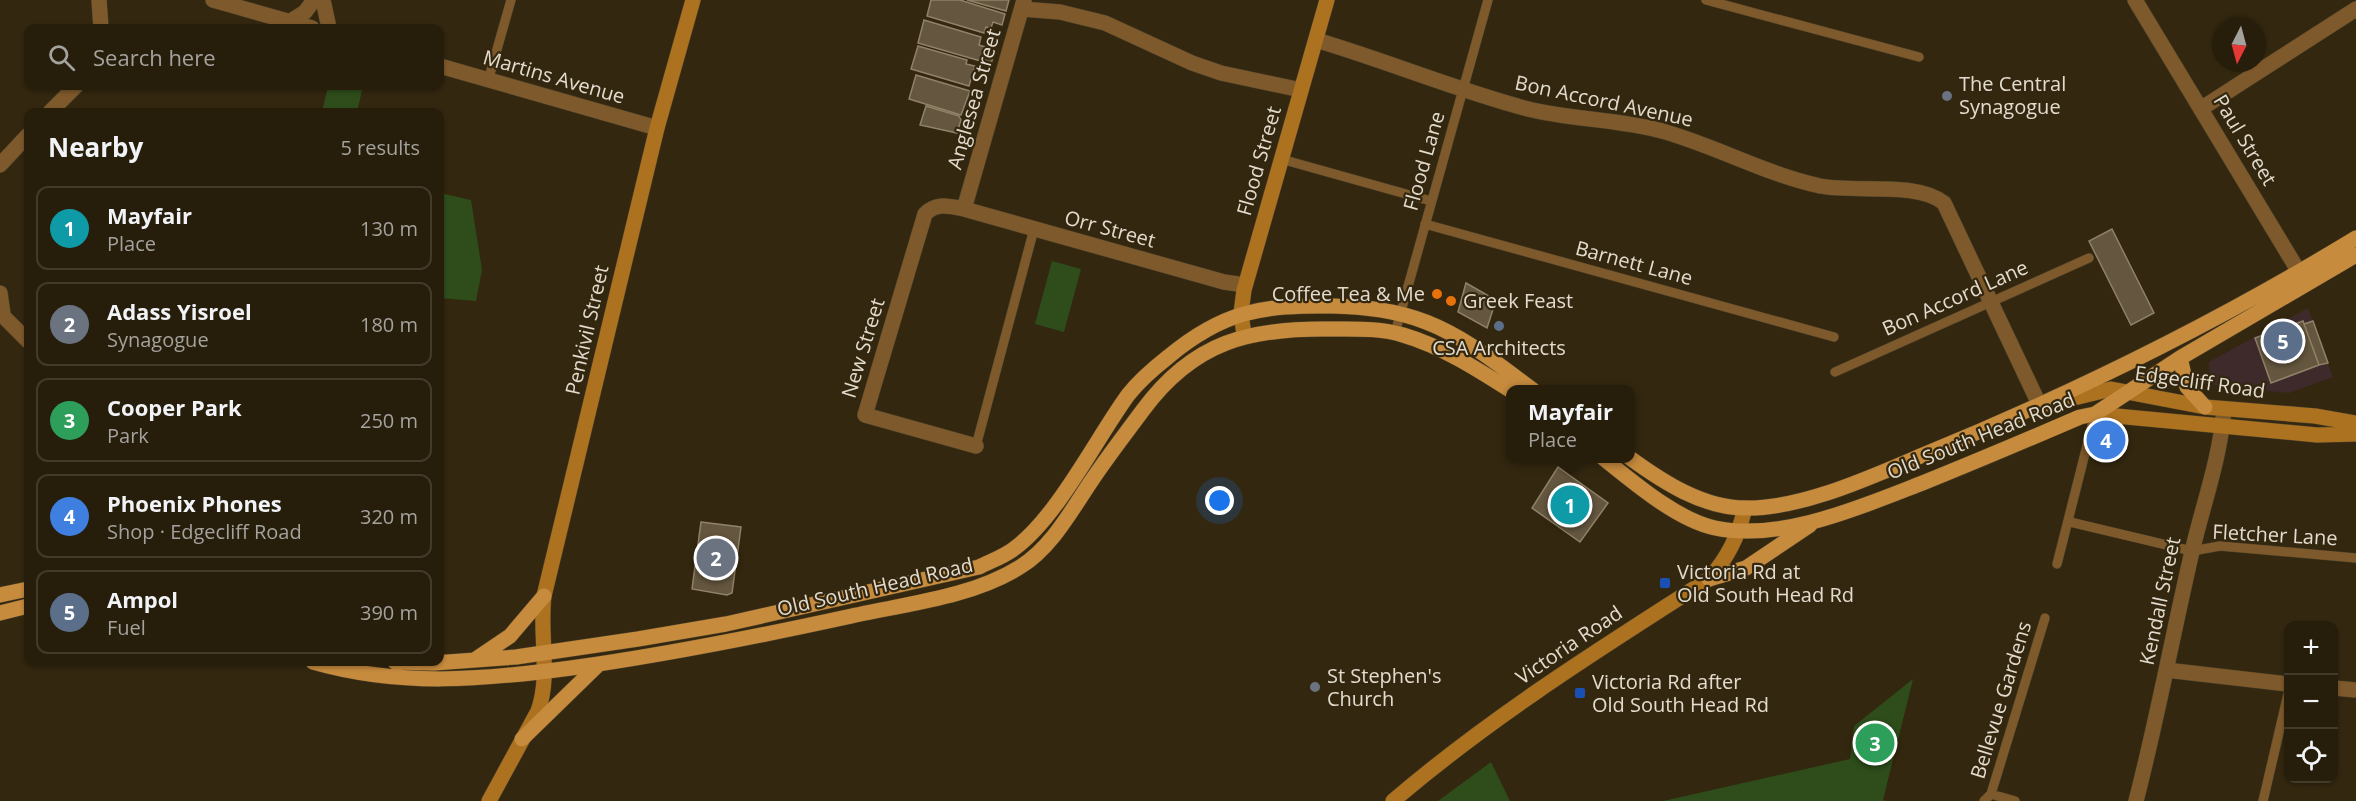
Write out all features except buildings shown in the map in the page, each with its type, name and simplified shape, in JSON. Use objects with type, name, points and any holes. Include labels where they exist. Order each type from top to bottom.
[{"type":"main road","name":"Old South Head Road","points":[[1635,462],[1686,493],[1745,508],[1821,494],[1897,466],[2040,406],[2148,354],[2299,272],[2356,238]]},
{"type":"main road","name":"Old South Head Road","points":[[1610,463],[1667,504],[1697,522],[1714,528],[1740,530],[1794,526],[1818,520],[1897,493],[2080,417],[2095,414],[2180,358],[2356,255]]},
{"type":"main road","name":"Old South Head Road","points":[[444,661],[473,661],[542,654],[726,624],[953,574],[995,559],[1014,549],[1046,516],[1131,392],[1186,341],[1199,332],[1241,314],[1276,306],[1377,308],[1400,312],[1428,322],[1462,340],[1526,385]]},
{"type":"main road","name":"Old South Head Road","points":[[327,666],[352,673],[411,679],[478,678],[598,665],[683,651],[928,600],[1007,574],[1024,564],[1050,540],[1146,405],[1201,357],[1225,342],[1244,335],[1296,328],[1371,329],[1395,333],[1448,354],[1506,388]]},
{"type":"main road","points":[[2180,358],[2187,387],[2205,407]]},
{"type":"main road","points":[[1709,579],[1746,568],[1818,520]]},
{"type":"main road","points":[[0,595],[24,590]]},
{"type":"main road","points":[[473,661],[510,636],[544,596]]},
{"type":"main road","points":[[0,613],[24,607]]},
{"type":"main road","points":[[522,739],[558,707],[598,665]]},
{"type":"street","points":[[99,0],[101,24]]},
{"type":"street","points":[[213,0],[297,24]]},
{"type":"street","points":[[289,22],[305,12],[314,0]]},
{"type":"street","points":[[323,0],[327,24]]},
{"type":"street","name":"Penkivil Street","points":[[489,801],[541,703],[544,672],[541,624],[544,596],[657,128],[693,0]]},
{"type":"street","name":"Flood Street","points":[[1244,335],[1241,314],[1245,285],[1327,0]]},
{"type":"street","name":"Paul Street","points":[[2135,0],[2299,272]]},
{"type":"street","points":[[1023,4],[1105,24],[1192,63],[1221,72],[1301,90]]},
{"type":"street","name":"Anglesea Street","points":[[964,209],[1023,4]]},
{"type":"street","points":[[2202,108],[2356,9]]},
{"type":"street","name":"Bon Accord Avenue","points":[[1316,40],[1528,109],[1603,119],[1661,130],[1695,141],[1767,172],[1797,181],[1849,190],[1912,190],[1935,195],[1944,202],[2040,406]]},
{"type":"street","name":"Martins Avenue","points":[[444,67],[657,128]]},
{"type":"street","points":[[54,108],[72,90]]},
{"type":"street","points":[[0,165],[24,139]]},
{"type":"street","name":"New Street","points":[[964,209],[938,206],[925,214],[865,416],[976,446]]},
{"type":"street","name":"Orr Street","points":[[964,209],[1224,282],[1245,285]]},
{"type":"street","points":[[0,293],[1,314],[24,337]]},
{"type":"street","name":"Edgecliff Road","points":[[2040,406],[2103,390],[2205,407],[2356,423]]},
{"type":"street","name":"Kendall Street","points":[[2136,801],[2192,551],[2221,442],[2224,409]]},
{"type":"street","name":"Edgecliff Road","points":[[2095,414],[2317,435],[2356,434]]},
{"type":"street","name":"Victoria Road","points":[[1393,801],[1420,777],[1549,683],[1709,579],[1725,561],[1740,530],[1745,508]]},
{"type":"street","points":[[2166,670],[2284,683]]},
{"type":"street","points":[[2338,688],[2356,690]]},
{"type":"lane","points":[[488,81],[512,0]]},
{"type":"lane","name":"Flood Lane","points":[[1395,333],[1488,0]]},
{"type":"lane","points":[[1706,0],[1919,57]]},
{"type":"lane","points":[[1281,159],[1431,201]]},
{"type":"lane","name":"Barnett Lane","points":[[1425,224],[1834,337]]},
{"type":"lane","name":"New Street","points":[[976,446],[1034,230]]},
{"type":"lane","name":"Bon Accord Lane","points":[[1835,372],[1991,300],[2089,258]]},
{"type":"lane","points":[[2057,564],[2070,522],[2095,414]]},
{"type":"lane","points":[[2070,522],[2192,551]]},
{"type":"lane","name":"Fletcher Lane","points":[[2192,551],[2220,546],[2356,558]]},
{"type":"lane","name":"Bellevue Gardens","points":[[2015,801],[1988,797],[2045,618]]},
{"type":"lane","points":[[2263,801],[2284,715]]},
{"type":"shaded area","points":[[2308,308],[2333,377],[2289,393],[2214,385],[2210,378],[2209,362]]},
{"type":"green space","points":[[327,90],[362,90],[358,108],[323,108]]},
{"type":"green space","points":[[444,194],[471,200],[482,270],[476,301],[444,298]]},
{"type":"green space","points":[[1052,261],[1081,269],[1064,332],[1035,324]]},
{"type":"green space","points":[[1913,679],[1883,800],[1886,801],[1663,801],[1850,759],[1854,726]]},
{"type":"green space","points":[[1491,762],[1510,801],[1438,801]]},
{"type":"place","name":"The Central Synagogue","points":[[1947,96]]},
{"type":"place","name":"Coffee Tea & Me","points":[[1437,294]]},
{"type":"place","name":"Greek Feast","points":[[1451,301]]},
{"type":"place","name":"CSA Architects","points":[[1499,326]]},
{"type":"place","name":"Ampol","points":[[2283,341]]},
{"type":"place","name":"Phoenix Phones","points":[[2106,440]]},
{"type":"place","name":"Mayfair","points":[[1570,505]]},
{"type":"place","name":"Adass Yisroel","points":[[716,558]]},
{"type":"place","name":"Victoria Rd at Old South Head Rd","points":[[1665,583]]},
{"type":"place","name":"St Stephen's Church","points":[[1315,687]]},
{"type":"place","name":"Victoria Rd after Old South Head Rd","points":[[1580,693]]},
{"type":"place","name":"Cooper Park","points":[[1875,743]]}]
